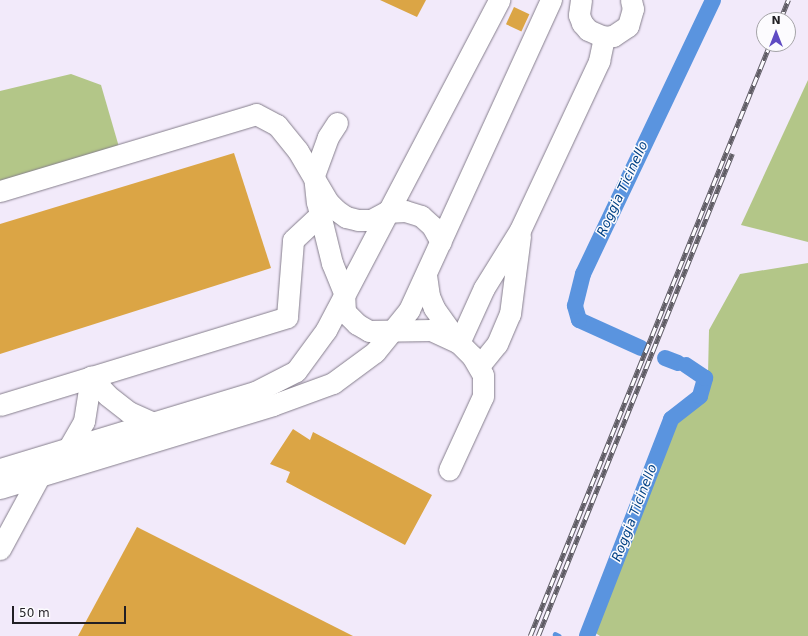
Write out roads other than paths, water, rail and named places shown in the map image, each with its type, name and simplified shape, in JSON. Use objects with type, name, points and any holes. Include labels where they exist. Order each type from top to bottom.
[{"type":"lane","points":[[0,469],[254,392],[296,372],[326,330],[386,212],[499,0]]},
{"type":"lane","points":[[0,488],[273,405],[333,383],[375,352],[409,310],[551,0]]},
{"type":"lane","points":[[581,0],[579,15],[582,23],[588,30],[604,37],[613,36],[628,26],[632,18],[631,0]]},
{"type":"lane","points":[[459,343],[484,288],[520,230],[599,61],[604,37]]},
{"type":"lane","points":[[0,191],[256,114],[277,125],[314,175],[328,202],[346,217],[371,220],[386,212],[405,211],[421,216],[432,226],[441,242]]},
{"type":"lane","points":[[337,123],[328,137],[314,175],[320,215],[332,263],[344,293],[346,312],[357,324],[369,331],[392,332],[431,330],[459,343]]},
{"type":"lane","points":[[0,406],[287,317],[293,240],[320,215]]},
{"type":"lane","points":[[479,366],[497,344],[510,314],[520,230]]},
{"type":"lane","points":[[426,275],[429,296],[434,308],[459,343],[479,366],[483,375],[483,396],[449,470]]},
{"type":"lane","points":[[90,377],[107,395],[129,412],[154,423]]},
{"type":"lane","points":[[68,449],[84,421],[90,377]]},
{"type":"lane","points":[[0,549],[40,475]]},
{"type":"waterway","name":"Roggia Ticinello","points":[[641,348],[579,320],[575,306],[583,274],[713,0]]},
{"type":"waterway","name":"Roggia Ticinello","points":[[665,358],[678,363]]},
{"type":"waterway","name":"Roggia Ticinello","points":[[587,636],[671,419],[700,396],[705,378],[686,365]]},
{"type":"waterway","points":[[555,634],[559,636]]},
{"type":"railway","points":[[783,12],[788,0]]},
{"type":"railway","points":[[530,636],[767,52]]},
{"type":"railway","points":[[538,636],[732,154]]}]
